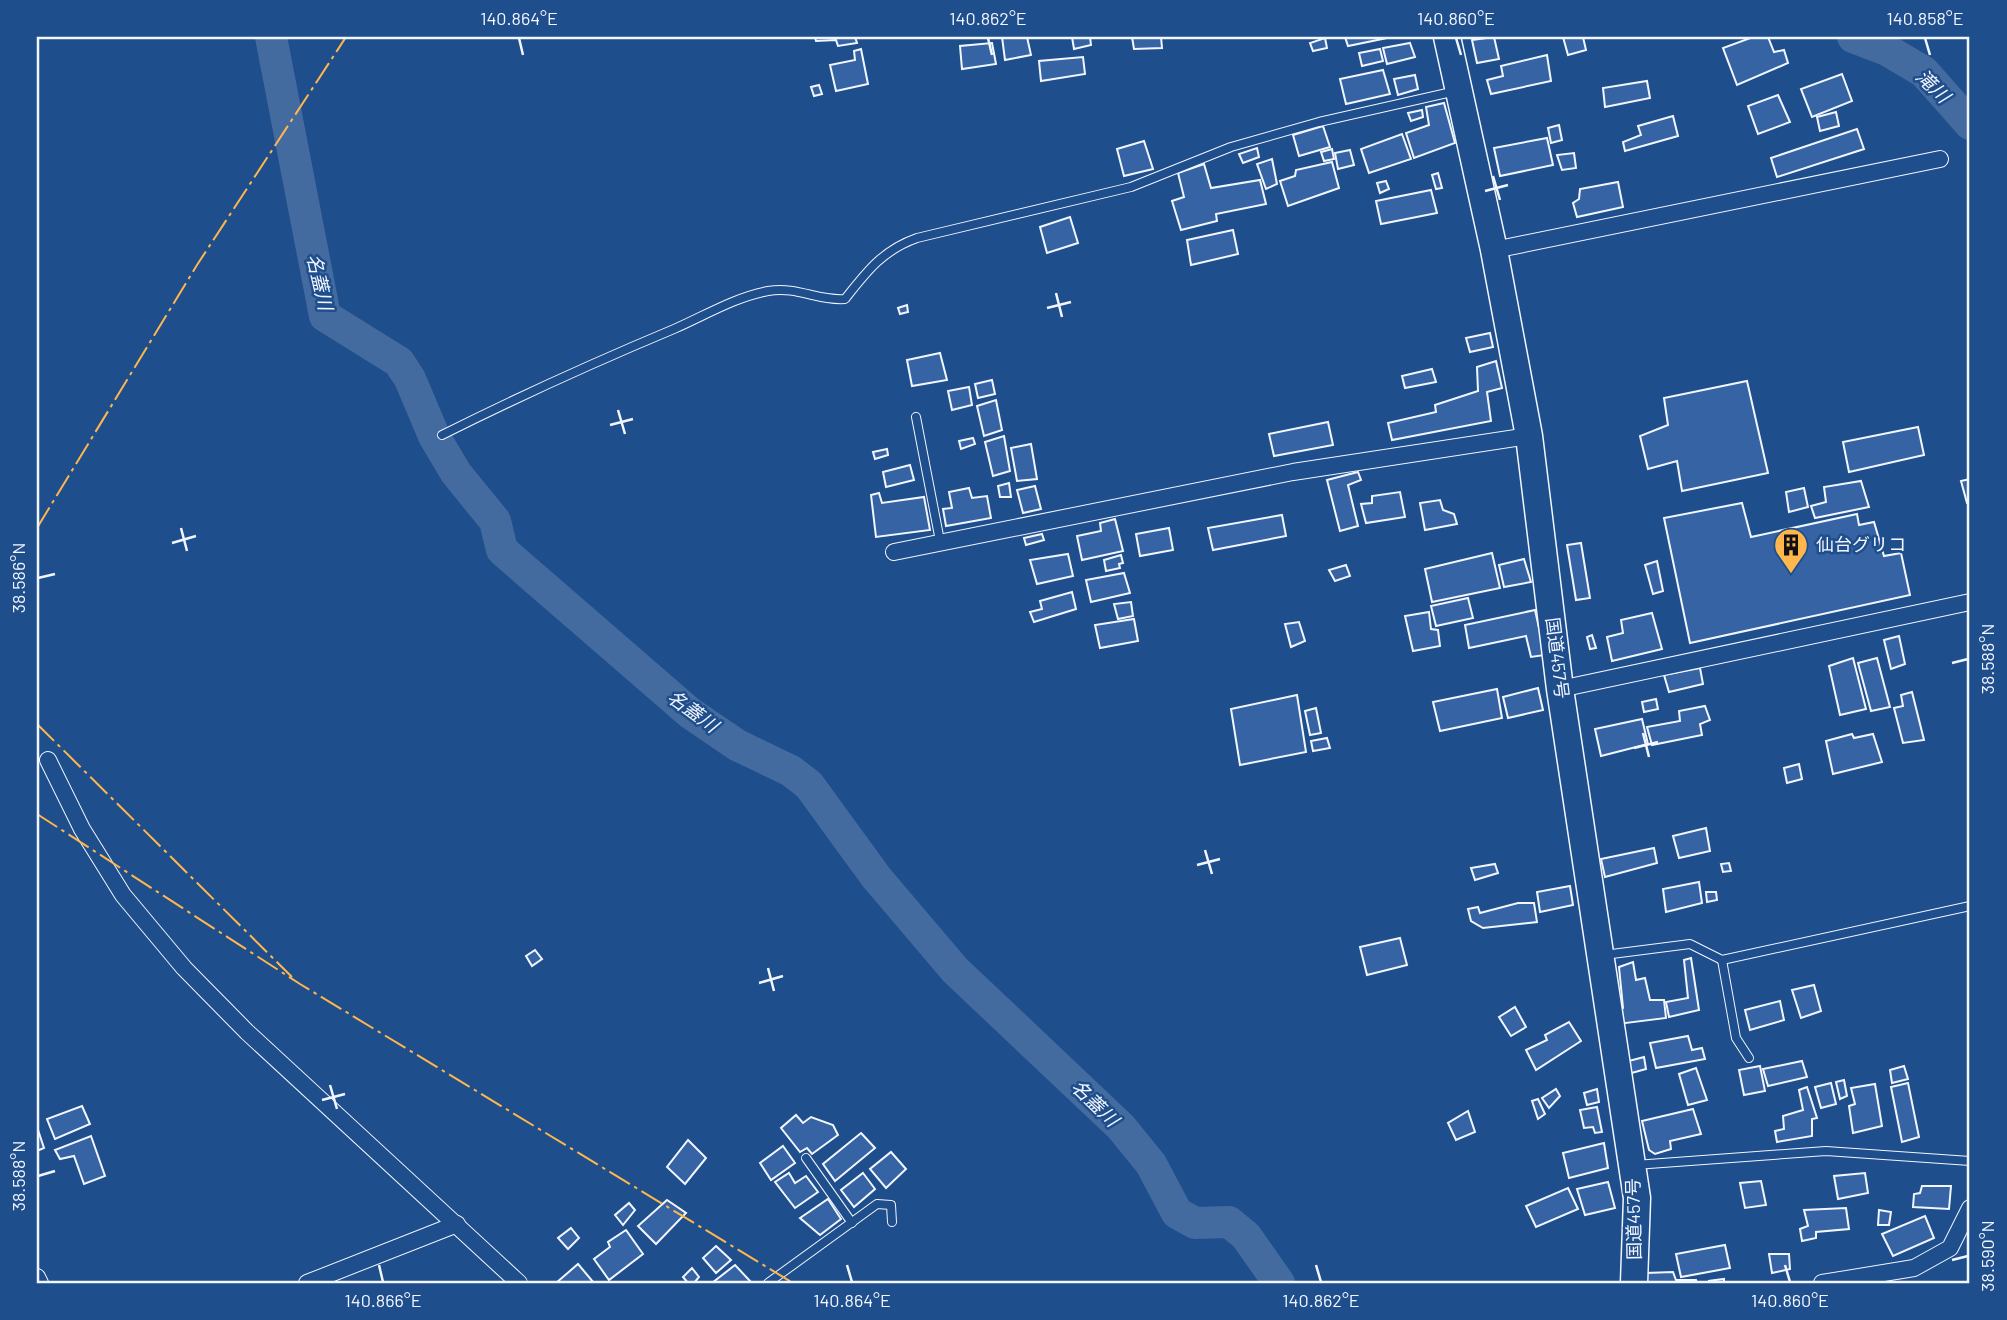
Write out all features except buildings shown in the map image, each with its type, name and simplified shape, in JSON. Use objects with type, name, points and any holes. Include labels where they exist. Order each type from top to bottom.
[{"type":"highway","name":"国道457号","points":[[1447,37],[1494,250],[1528,436],[1560,689],[1637,1198],[1634,1283]]},
{"type":"street","points":[[1494,250],[1940,159]]},
{"type":"street","points":[[894,552],[1293,472],[1528,436]]},
{"type":"street","points":[[1560,689],[1970,602]]},
{"type":"street","points":[[48,761],[82,829],[123,895],[184,968],[247,1032],[519,1283]]},
{"type":"street","points":[[1822,1283],[1914,1268],[1950,1248],[1970,1208]]},
{"type":"street","points":[[307,1283],[457,1224]]},
{"type":"street","points":[[37,1277],[40,1283]]},
{"type":"lane","points":[[442,435],[555,380],[734,302],[767,291],[796,289],[828,300],[845,299],[874,262],[894,247],[917,239],[1131,187],[1231,147],[1320,122],[1460,91]]},
{"type":"lane","points":[[916,417],[940,541]]},
{"type":"lane","points":[[1601,956],[1690,944],[1723,961],[1970,906]]},
{"type":"lane","points":[[1723,961],[1736,1038],[1749,1058]]},
{"type":"lane","points":[[1632,1166],[1826,1151],[1970,1161]]},
{"type":"lane","points":[[806,1158],[852,1223]]},
{"type":"lane","points":[[768,1283],[877,1204],[891,1205],[892,1222]]},
{"type":"waterway","name":"名蓋川","points":[[271,37],[325,316],[399,362],[410,379],[434,436],[456,473],[495,521],[502,550],[690,713],[737,745],[791,771],[809,785],[876,877],[955,970],[1121,1127],[1151,1164],[1177,1213],[1195,1223],[1229,1222],[1246,1236],[1279,1283]]},
{"type":"waterway","name":"滝川","points":[[1853,37],[1887,50],[1924,72],[1970,124]]},
{"type":"power","points":[[37,528],[197,265],[346,37]]},
{"type":"power","points":[[37,724],[292,977]]},
{"type":"power","points":[[37,814],[300,984],[793,1283]]},
{"type":"place","name":"仙台グリコ","points":[[1791,575]]}]
